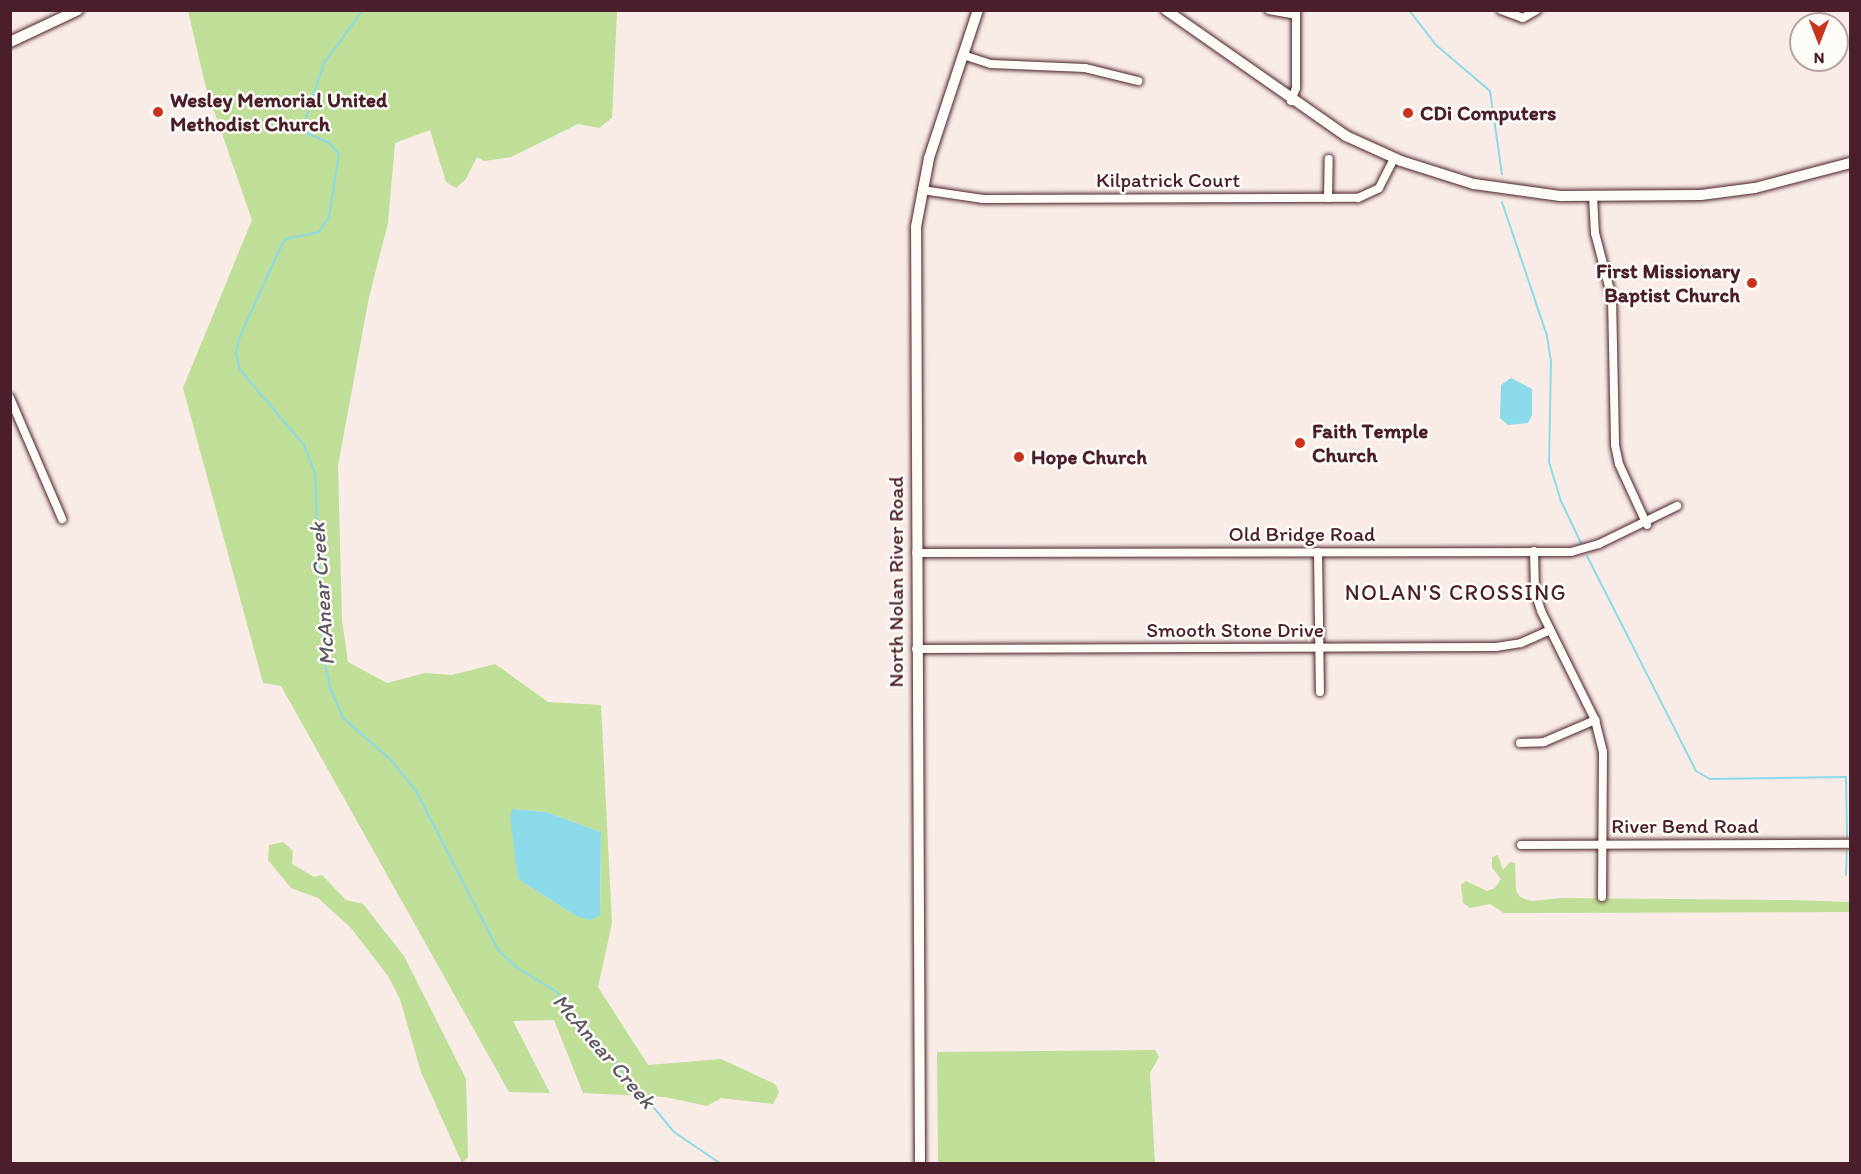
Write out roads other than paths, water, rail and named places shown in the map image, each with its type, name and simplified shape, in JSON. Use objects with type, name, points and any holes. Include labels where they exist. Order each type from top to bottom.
[{"type":"main road","points":[[10,42],[78,10]]},
{"type":"main road","name":"North Nolan River Road","points":[[920,1164],[915,271],[922,190],[978,10]]},
{"type":"main road","points":[[1166,10],[1290,101],[1346,136],[1394,159],[1503,190],[1593,196],[1726,193],[1851,163]]},
{"type":"street","points":[[1269,10],[1296,13],[1296,88],[1290,101]]},
{"type":"street","points":[[1501,10],[1523,18],[1537,10]]},
{"type":"street","points":[[963,55],[991,64],[1085,68],[1138,81]]},
{"type":"street","points":[[1329,159],[1329,198]]},
{"type":"street","name":"Kilpatrick Court","points":[[922,190],[983,199],[1329,198],[1373,193],[1394,159]]},
{"type":"street","points":[[1593,196],[1595,233],[1612,298],[1616,445],[1619,464],[1647,524]]},
{"type":"street","points":[[10,398],[62,519]]},
{"type":"street","name":"Old Bridge Road","points":[[916,554],[1581,550],[1647,524],[1677,507]]},
{"type":"street","points":[[1533,551],[1535,592],[1550,630],[1595,720],[1603,752],[1602,897]]},
{"type":"street","points":[[1318,552],[1320,692]]},
{"type":"street","name":"Smooth Stone Drive","points":[[916,649],[1496,647],[1521,643],[1550,630]]},
{"type":"street","points":[[1520,743],[1544,742],[1595,720]]},
{"type":"street","name":"River Bend Road","points":[[1521,844],[1850,844]]},
{"type":"water","points":[[1511,378],[1532,389],[1532,415],[1528,423],[1508,425],[1500,418],[1501,385]]},
{"type":"water","points":[[513,809],[546,812],[601,832],[600,915],[590,920],[576,916],[518,879],[510,816]]},
{"type":"waterway","name":"McAnear Creek","points":[[363,10],[324,63],[305,121],[308,134],[328,142],[339,154],[329,217],[319,232],[286,239],[282,244],[239,339],[236,354],[240,370],[304,445],[315,474],[323,653],[330,688],[344,719],[391,760],[416,791],[498,950],[516,967],[557,992],[674,1132],[721,1164]]},
{"type":"waterway","points":[[1409,10],[1436,45],[1490,91],[1502,174]]},
{"type":"waterway","points":[[1502,202],[1547,336],[1551,360],[1549,462],[1560,499],[1581,543]]},
{"type":"waterway","points":[[1587,556],[1696,771],[1710,779],[1846,777],[1847,837]]},
{"type":"waterway","points":[[1846,875],[1847,851]]},
{"type":"place","name":"Wesley Memorial United Methodist Church","points":[[158,112]]},
{"type":"place","name":"CDi Computers","points":[[1408,113]]},
{"type":"place","name":"First Missionary Baptist Church","points":[[1752,283]]},
{"type":"place","name":"Faith Temple Church","points":[[1300,443]]},
{"type":"place","name":"Hope Church","points":[[1019,457]]},
{"type":"district","name":"NOLAN'S CROSSING","points":[[1456,593]]}]
